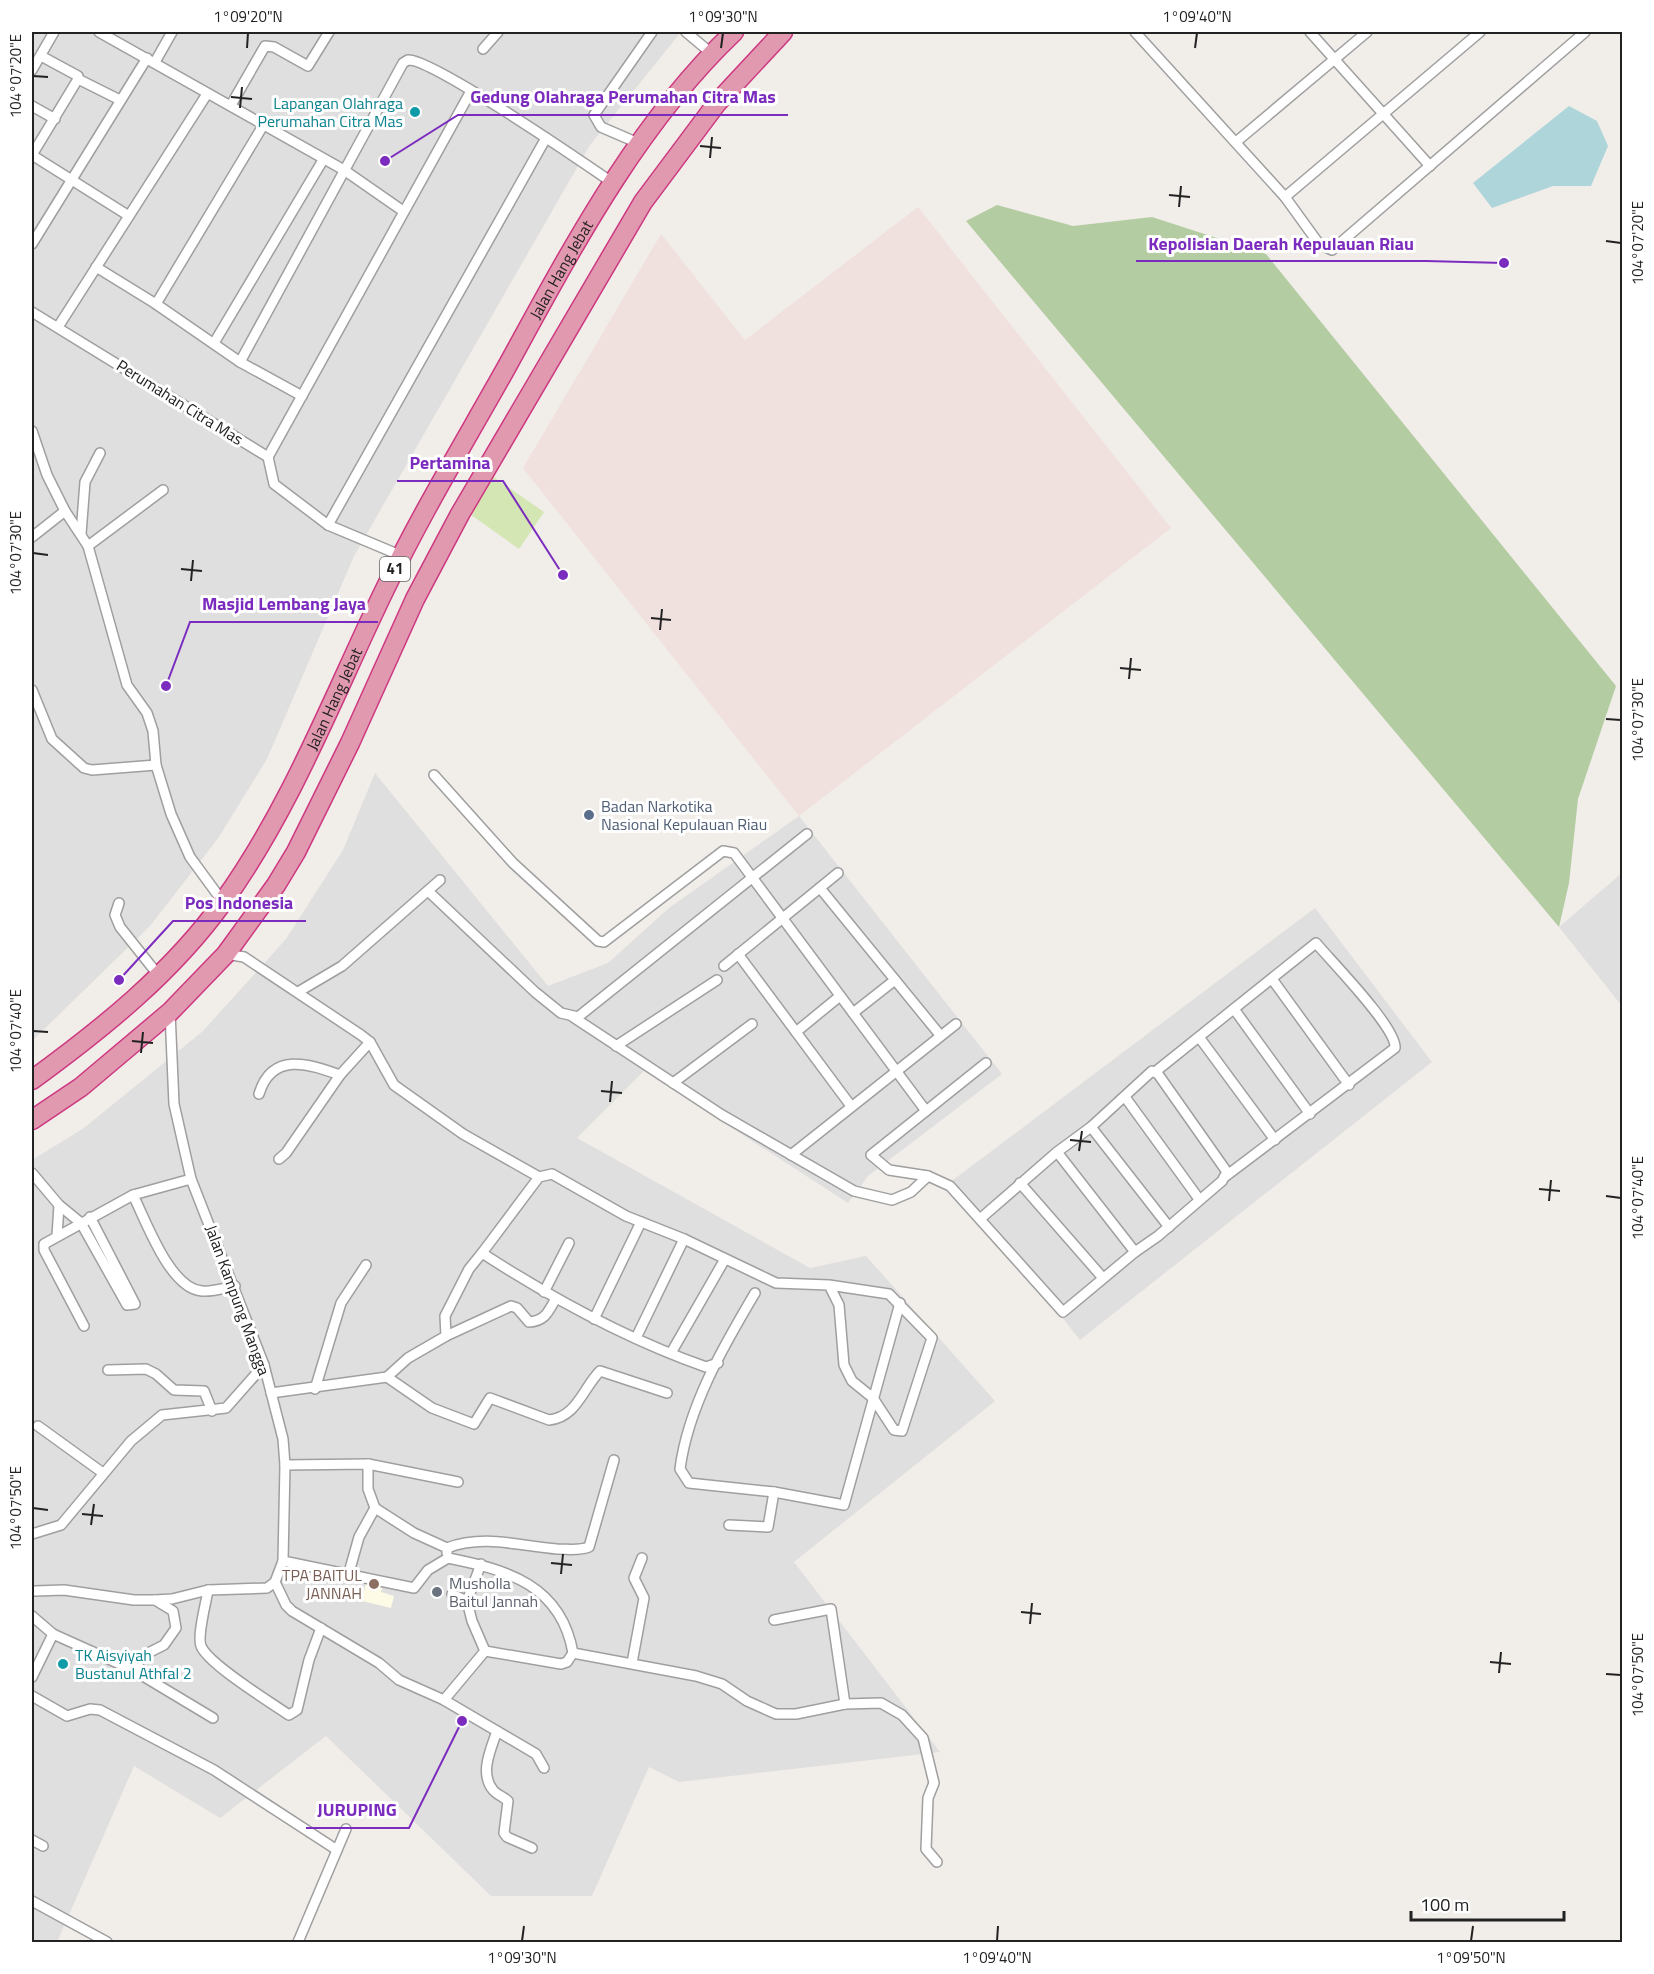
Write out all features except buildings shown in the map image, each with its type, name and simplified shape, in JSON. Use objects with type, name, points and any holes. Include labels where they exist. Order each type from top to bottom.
[{"type":"highway","name":"Jalan Hang Jebat","points":[[32,1080],[110,1022],[159,976],[223,902],[282,807],[402,556],[465,437],[613,183],[638,143],[711,52],[734,32]]},
{"type":"highway","points":[[32,1120],[81,1087],[170,1012],[226,954],[276,885],[350,743],[415,599],[460,514],[643,202],[717,103],[783,32]]},
{"type":"highway","points":[[282,807],[310,822]]},
{"type":"street","points":[[32,70],[54,32]]},
{"type":"street","points":[[99,32],[344,170],[403,211]]},
{"type":"street","points":[[32,244],[120,100],[172,32]]},
{"type":"street","points":[[231,105],[265,46],[274,47],[308,66],[328,32]]},
{"type":"street","points":[[483,49],[496,32]]},
{"type":"street","points":[[638,143],[602,127],[594,115],[652,32]]},
{"type":"street","points":[[686,32],[711,52]]},
{"type":"street","points":[[1135,32],[1285,197],[1319,244],[1332,250],[1585,32]]},
{"type":"street","points":[[1310,32],[1430,166]]},
{"type":"street","points":[[1236,142],[1367,32]]},
{"type":"street","points":[[1285,197],[1480,32]]},
{"type":"street","points":[[41,56],[78,76],[78,79],[120,100]]},
{"type":"street","points":[[240,362],[403,63],[408,60],[420,61],[471,91],[613,183]]},
{"type":"street","points":[[78,79],[32,155],[129,216]]},
{"type":"street","points":[[402,556],[328,525],[274,484],[268,457],[471,91]]},
{"type":"street","points":[[58,327],[207,94]]},
{"type":"street","points":[[32,106],[55,119]]},
{"type":"street","points":[[156,304],[264,124]]},
{"type":"street","points":[[328,525],[546,138]]},
{"type":"street","points":[[214,343],[323,160]]},
{"type":"street","points":[[96,267],[156,304],[240,362],[302,396]]},
{"type":"street","name":"Perumahan Citra Mas","points":[[32,312],[268,457]]},
{"type":"street","points":[[32,431],[47,475],[65,511],[88,546],[127,685],[147,713],[153,731],[156,765],[171,814],[190,858],[223,902]]},
{"type":"street","points":[[81,534],[85,482],[100,453]]},
{"type":"street","points":[[88,546],[163,490]]},
{"type":"street","points":[[32,537],[65,511]]},
{"type":"street","points":[[32,690],[50,736],[84,768],[92,770],[156,765]]},
{"type":"street","points":[[434,775],[513,863],[598,941],[604,942],[624,928],[723,851],[734,853],[926,1111]]},
{"type":"street","points":[[573,1017],[578,1017],[807,834]]},
{"type":"street","points":[[724,966],[838,873]]},
{"type":"street","points":[[298,992],[342,966],[440,880]]},
{"type":"street","points":[[820,888],[940,1035]]},
{"type":"street","points":[[428,891],[535,992],[561,1012],[573,1017],[673,1083],[854,1191],[892,1200],[911,1192],[928,1176]]},
{"type":"street","points":[[119,903],[115,915],[120,927],[159,976]]},
{"type":"street","points":[[980,1219],[1125,1097],[1149,1073],[1155,1072],[1200,1037],[1316,943],[1378,1014],[1395,1041],[1395,1048],[1226,1176],[1169,1227],[1063,1312],[950,1186],[928,1176],[890,1170],[871,1155],[986,1063]]},
{"type":"street","points":[[226,954],[244,957],[370,1042],[394,1085],[463,1134],[539,1177]]},
{"type":"street","points":[[738,954],[851,1106]]},
{"type":"street","points":[[1272,979],[1349,1084]]},
{"type":"street","points":[[616,1046],[717,980]]},
{"type":"street","points":[[853,1013],[895,980]]},
{"type":"street","points":[[796,1032],[840,996]]},
{"type":"street","points":[[1234,1009],[1310,1114]]},
{"type":"street","name":"Jalan Kampung Mangga","points":[[170,1012],[174,1104],[191,1179],[235,1286],[264,1365],[283,1439],[285,1465],[282,1561],[275,1582]]},
{"type":"street","points":[[673,1083],[752,1024]]},
{"type":"street","points":[[791,1155],[956,1024]]},
{"type":"street","points":[[1200,1037],[1275,1140]]},
{"type":"street","points":[[279,1159],[286,1153],[340,1075],[370,1042]]},
{"type":"street","points":[[259,1094],[263,1082],[272,1073],[298,1062],[340,1075]]},
{"type":"street","points":[[1155,1072],[1227,1168],[1226,1176]]},
{"type":"street","points":[[1125,1097],[1199,1199]]},
{"type":"street","points":[[1090,1127],[1169,1227]]},
{"type":"street","points":[[1057,1152],[1135,1252]]},
{"type":"street","points":[[32,1173],[59,1205],[85,1220],[135,1304],[127,1305],[85,1220]]},
{"type":"street","points":[[446,1336],[445,1316],[469,1269],[539,1177],[547,1174],[559,1176],[609,1207],[684,1239],[776,1283],[829,1285],[889,1294],[932,1338],[902,1431],[894,1430],[873,1398],[852,1381],[844,1365],[838,1305],[829,1285]]},
{"type":"street","points":[[84,1326],[44,1250],[44,1244],[133,1195],[191,1179]]},
{"type":"street","points":[[1020,1183],[1103,1278]]},
{"type":"street","points":[[133,1195],[169,1267],[192,1289],[203,1291],[235,1286]]},
{"type":"street","points":[[57,1236],[59,1205]]},
{"type":"street","points":[[594,1319],[641,1222]]},
{"type":"street","points":[[636,1338],[684,1239]]},
{"type":"street","points":[[544,1292],[569,1243]]},
{"type":"street","points":[[482,1253],[555,1300],[594,1319],[706,1367],[718,1363]]},
{"type":"street","points":[[671,1353],[725,1259]]},
{"type":"street","points":[[315,1389],[341,1304],[366,1265]]},
{"type":"street","points":[[755,1293],[696,1405],[684,1444],[680,1469],[689,1483],[774,1492],[844,1505],[900,1303]]},
{"type":"street","points":[[271,1393],[315,1389],[387,1377],[408,1358],[446,1336],[511,1305],[517,1308],[529,1322],[538,1321],[546,1316],[555,1300]]},
{"type":"street","points":[[32,1534],[62,1525],[131,1441],[162,1415],[212,1411],[229,1406],[264,1365]]},
{"type":"street","points":[[108,1370],[146,1369],[156,1374],[174,1390],[204,1391],[212,1411]]},
{"type":"street","points":[[387,1377],[432,1408],[474,1424],[490,1398],[549,1420],[556,1419],[579,1402],[600,1371],[667,1393]]},
{"type":"street","points":[[38,1426],[103,1473]]},
{"type":"street","points":[[282,1561],[414,1588],[428,1570],[447,1553],[480,1540],[582,1550],[589,1547],[614,1460]]},
{"type":"street","points":[[285,1465],[368,1464],[458,1482]]},
{"type":"street","points":[[368,1464],[368,1490],[375,1508],[447,1553],[518,1577],[536,1589],[568,1627],[573,1653],[567,1662],[561,1664],[485,1651]]},
{"type":"street","points":[[729,1525],[768,1527],[774,1492]]},
{"type":"street","points":[[348,1576],[359,1537],[375,1508]]},
{"type":"street","points":[[632,1663],[644,1598],[634,1578],[642,1558]]},
{"type":"street","points":[[481,1564],[467,1601],[472,1621],[485,1651]]},
{"type":"street","points":[[33,1592],[64,1590],[134,1600],[155,1600],[172,1599],[208,1590],[267,1588],[275,1582],[286,1605],[379,1663],[399,1680],[444,1700],[539,1756],[544,1768]]},
{"type":"street","points":[[208,1590],[200,1640],[202,1648],[219,1666],[289,1714],[297,1710],[309,1660],[321,1628]]},
{"type":"street","points":[[452,1594],[467,1601]]},
{"type":"street","points":[[133,1670],[144,1655],[164,1645],[176,1628],[173,1611],[155,1600]]},
{"type":"street","points":[[774,1620],[831,1609],[846,1704]]},
{"type":"street","points":[[32,1616],[53,1634],[133,1670],[213,1718]]},
{"type":"street","points":[[32,1677],[53,1634]]},
{"type":"street","points":[[444,1700],[485,1651]]},
{"type":"street","points":[[573,1653],[632,1663],[717,1682],[747,1701],[776,1714],[796,1714],[846,1704],[881,1703],[902,1715],[923,1738],[934,1783],[928,1798],[926,1849],[936,1862]]},
{"type":"street","points":[[32,1696],[67,1716],[90,1709],[100,1710],[214,1770],[337,1850]]},
{"type":"street","points":[[497,1731],[486,1765],[488,1781],[495,1792],[508,1801],[504,1833],[507,1837],[532,1848]]},
{"type":"street","points":[[298,1942],[346,1829]]},
{"type":"street","points":[[32,1840],[43,1846]]},
{"type":"street","points":[[32,1901],[107,1942]]},
{"type":"shaded area","points":[[32,32],[681,32],[590,145],[354,556],[267,759],[219,837],[150,926],[32,1041]]},
{"type":"shaded area","points":[[918,207],[1171,528],[799,816],[523,468],[661,234],[745,340]]},
{"type":"shaded area","points":[[375,773],[548,986],[608,963],[669,908],[799,816],[1002,1074],[868,1176],[848,1203],[644,1071],[577,1138],[810,1268],[866,1256],[995,1401],[794,1562],[940,1752],[679,1782],[649,1767],[592,1896],[491,1896],[326,1736],[220,1818],[134,1766],[57,1942],[32,1942],[32,1160],[84,1128],[203,1031],[286,939],[343,850]]},
{"type":"shaded area","points":[[1622,873],[1622,1006],[1559,927]]},
{"type":"shaded area","points":[[1315,908],[1432,1062],[1080,1340],[953,1180]]},
{"type":"shaded area","name":"TPA BAITUL JANNAH","points":[[368,1572],[385,1576],[381,1592],[394,1596],[391,1608],[362,1601]]},
{"type":"green space","points":[[997,205],[1073,226],[1152,217],[1266,254],[1616,686],[1578,799],[1569,883],[1559,927],[966,221]]},
{"type":"green space","points":[[492,476],[544,512],[519,549],[467,512]]},
{"type":"water","points":[[1569,106],[1597,121],[1608,146],[1591,186],[1553,186],[1492,208],[1473,183]]},
{"type":"place","name":"Lapangan Olahraga Perumahan Citra Mas","points":[[415,112]]},
{"type":"place","name":"Gedung Olahraga Perumahan Citra Mas","points":[[385,161]]},
{"type":"place","name":"Kepolisian Daerah Kepulauan Riau","points":[[1504,263]]},
{"type":"place","name":"Pertamina","points":[[563,575]]},
{"type":"place","name":"Masjid Lembang Jaya","points":[[166,686]]},
{"type":"place","name":"Badan Narkotika Nasional Kepulauan Riau","points":[[589,815]]},
{"type":"place","name":"Pos Indonesia","points":[[119,980]]},
{"type":"place","name":"TPA BAITUL JANNAH","points":[[374,1584]]},
{"type":"place","name":"Musholla Baitul Jannah","points":[[437,1592]]},
{"type":"place","name":"TK Aisyiyah Bustanul Athfal 2","points":[[63,1664]]},
{"type":"place","name":"JURUPING","points":[[462,1721]]}]
